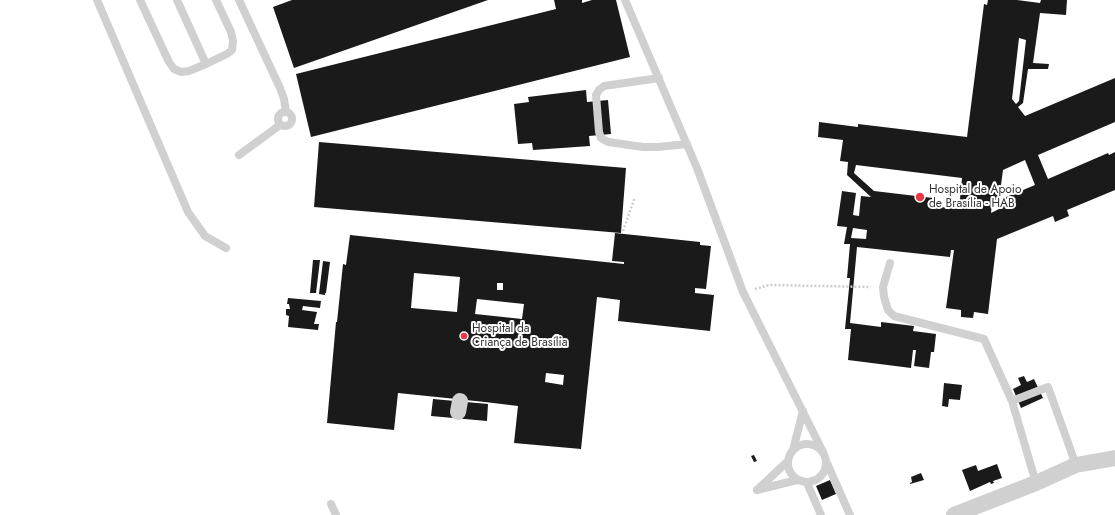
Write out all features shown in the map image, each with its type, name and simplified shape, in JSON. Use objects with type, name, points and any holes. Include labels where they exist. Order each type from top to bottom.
[{"type":"street","points":[[954,515],[1036,483],[1076,465],[1115,458]]},
{"type":"lane","points":[[97,0],[188,212],[205,236],[226,248]]},
{"type":"lane","points":[[140,0],[169,62],[180,72],[206,64],[232,50],[234,41],[216,0]]},
{"type":"lane","points":[[177,0],[206,64]]},
{"type":"lane","points":[[239,155],[280,125],[288,126],[292,120],[291,116],[286,112],[284,99],[280,88],[240,0]]},
{"type":"lane","points":[[625,0],[687,144],[712,206],[743,292],[823,452],[850,515]]},
{"type":"lane","points":[[659,78],[604,86],[599,90],[596,95],[599,132],[602,138],[608,142],[643,147],[687,144]]},
{"type":"lane","points":[[890,263],[884,287],[884,297],[888,310],[894,316],[984,339],[1012,401],[1036,483]]},
{"type":"lane","points":[[1012,401],[1048,386],[1076,465]]},
{"type":"lane","points":[[794,450],[803,411]]},
{"type":"lane","points":[[823,452],[816,446],[808,444],[800,445],[790,455],[788,468],[797,480],[807,483],[815,481],[822,476],[826,469],[826,461]]},
{"type":"lane","points":[[788,461],[756,490],[797,480]]},
{"type":"lane","points":[[807,483],[821,515]]},
{"type":"lane","points":[[331,504],[336,515]]},
{"type":"path","points":[[623,230],[635,197]]},
{"type":"path","points":[[743,292],[769,285],[884,287]]},
{"type":"building","points":[[292,0],[488,0],[294,68],[273,7]]},
{"type":"building","points":[[554,0],[582,0],[582,3],[592,0],[616,0],[630,57],[311,137],[296,74],[556,9]]},
{"type":"building","points":[[988,0],[1017,0],[1040,3],[1041,0],[1067,0],[1066,15],[1040,13],[1033,63],[1049,64],[1048,69],[1028,69],[1023,103],[1018,107],[1025,116],[1115,78],[1115,122],[1038,155],[1048,179],[1108,153],[1109,155],[1115,152],[1115,190],[1067,210],[1069,216],[1055,222],[1053,216],[997,239],[988,314],[974,312],[973,318],[961,317],[961,310],[946,308],[954,250],[951,250],[950,257],[857,247],[850,323],[881,327],[881,322],[914,326],[913,331],[936,334],[934,352],[931,352],[929,368],[914,366],[916,350],[913,350],[911,368],[848,360],[851,329],[845,329],[850,278],[847,278],[850,244],[844,244],[847,227],[837,226],[842,191],[856,193],[853,215],[859,216],[861,196],[871,197],[847,175],[848,162],[840,161],[843,140],[818,137],[819,122],[858,127],[858,124],[967,137],[984,4],[987,5]],"holes":[[[1019,38],[1026,40],[1019,101],[1016,104],[1012,99]],[[1025,160],[1035,185],[999,200],[1003,170]],[[856,165],[962,178],[959,209],[932,206],[933,198],[874,191],[854,173]],[[992,204],[998,204],[999,209],[991,213]],[[853,228],[867,230],[866,239],[851,238]]]},
{"type":"building","points":[[586,90],[587,102],[608,100],[611,134],[589,136],[590,146],[533,150],[532,143],[518,144],[514,104],[529,102],[528,97]]},
{"type":"building","points":[[319,142],[626,168],[621,233],[314,207]]},
{"type":"building","name":"Hospital da Criança de Brasília","points":[[615,233],[700,242],[700,245],[711,246],[706,289],[695,288],[695,293],[714,295],[710,331],[618,321],[620,300],[597,297],[581,449],[514,443],[518,406],[398,393],[394,430],[327,423],[343,264],[346,265],[350,235],[624,264],[624,262],[612,261]],"holes":[[[414,273],[460,277],[457,312],[411,308]],[[497,283],[503,283],[503,290],[497,290]],[[477,299],[524,304],[522,319],[475,314]],[[546,373],[564,375],[563,385],[545,382]]]},
{"type":"building","points":[[313,260],[320,260],[316,293],[310,293]]},
{"type":"building","points":[[323,261],[330,262],[325,295],[319,294]]},
{"type":"building","points":[[288,298],[321,301],[320,308],[303,306],[302,310],[317,312],[314,324],[319,324],[318,330],[288,327],[289,316],[286,315],[286,309],[290,309],[289,304],[287,304]]},
{"type":"building","points":[[1024,376],[1027,382],[1034,379],[1043,398],[1021,408],[1013,389],[1021,385],[1018,378]]},
{"type":"building","points":[[944,383],[962,385],[960,400],[949,399],[948,407],[942,406]]},
{"type":"building","points":[[433,399],[488,404],[487,421],[431,416]]},
{"type":"building","points":[[754,455],[757,461],[754,462],[751,456]]},
{"type":"building","points":[[997,464],[1002,478],[993,481],[994,483],[991,484],[990,482],[970,491],[962,470],[976,465],[978,471]]},
{"type":"building","points":[[921,473],[924,480],[910,484],[912,482],[911,477]]},
{"type":"building","points":[[830,480],[836,494],[822,500],[816,486]]},
{"type":"place","name":"Hospital de Apoio de Brasília - HAB","points":[[920,197]]},
{"type":"place","name":"Hospital da Criança de Brasília","points":[[464,336]]}]
